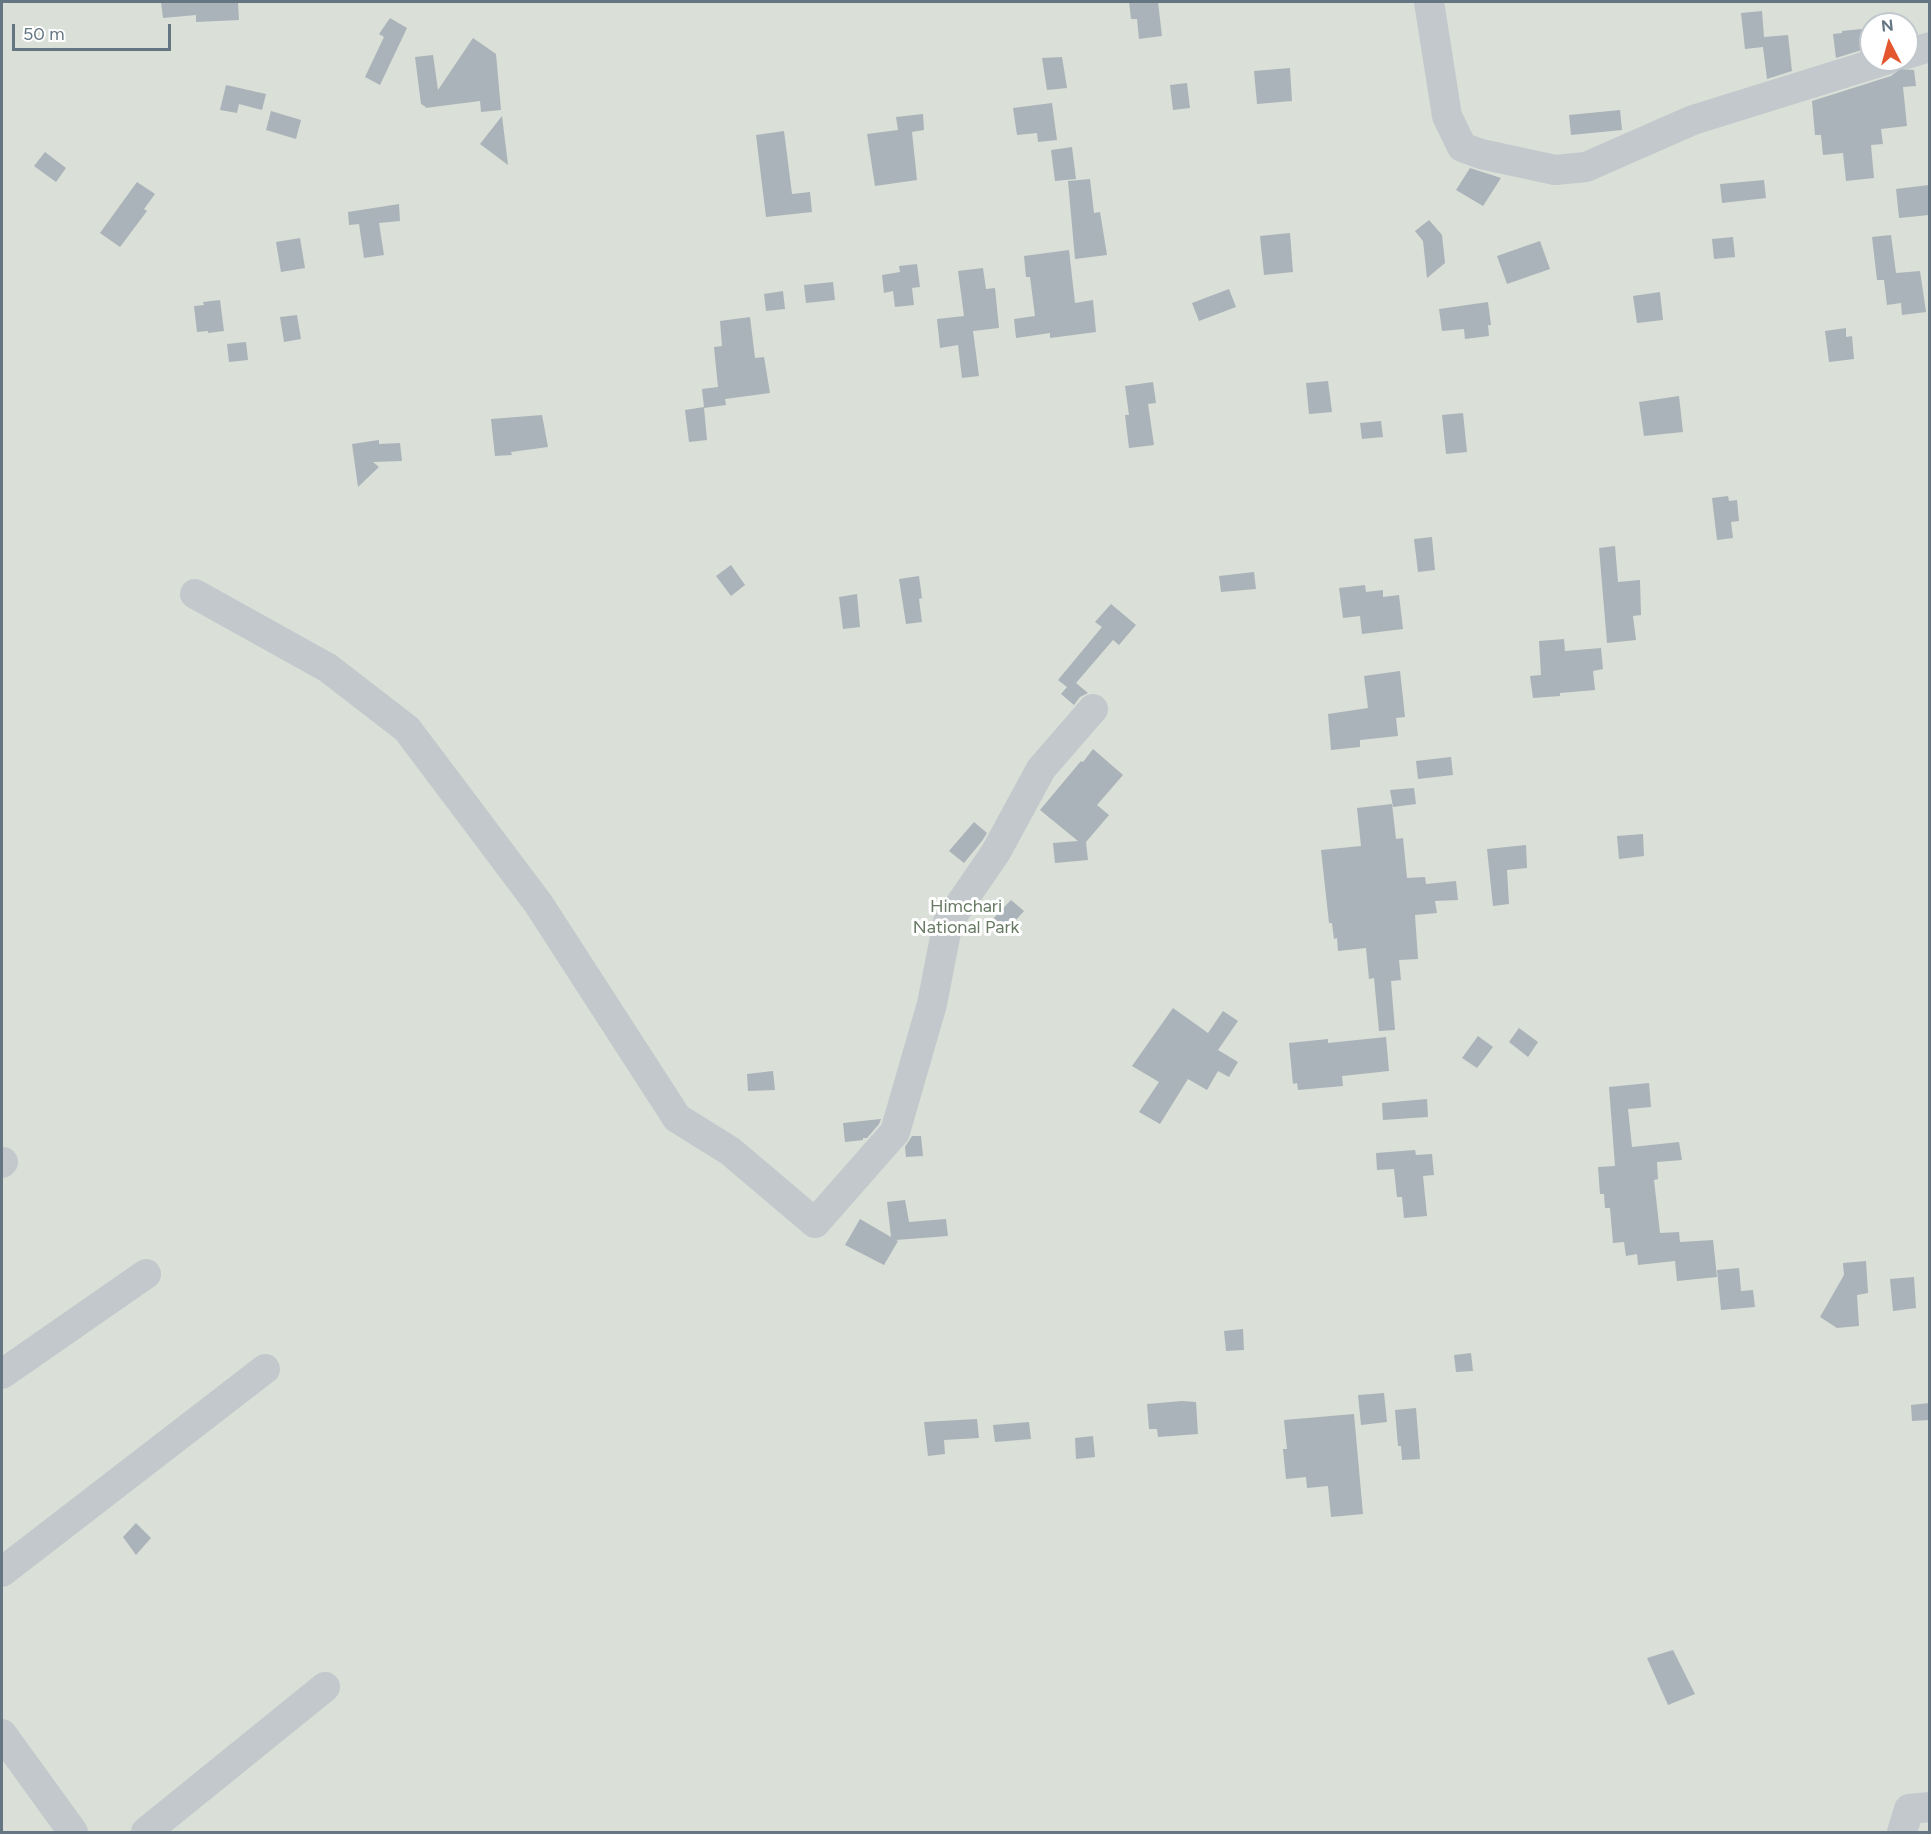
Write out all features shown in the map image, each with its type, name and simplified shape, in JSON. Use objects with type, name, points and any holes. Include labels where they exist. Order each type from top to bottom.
[{"type":"street","points":[[1429,2],[1447,116],[1462,147],[1481,154],[1555,170],[1586,167],[1694,120],[1859,68]]},
{"type":"street","points":[[195,594],[328,668],[407,729],[538,903],[676,1118],[730,1151],[815,1223],[895,1132],[932,1004],[948,921],[996,852],[1041,769],[1093,709]]},
{"type":"street","points":[[2,1374],[146,1274]]},
{"type":"street","points":[[2,1572],[265,1369]]},
{"type":"street","points":[[146,1833],[325,1687]]},
{"type":"street","points":[[2,1734],[73,1833]]},
{"type":"street","points":[[1902,1833],[1909,1809],[1929,1807]]},
{"type":"green space","name":"Himchari National Park","points":[[2,2],[1929,2],[1929,1832],[2,1832]]},
{"type":"building","points":[[161,2],[238,2],[239,20],[196,22],[196,15],[163,18]]},
{"type":"building","points":[[1129,2],[1158,2],[1162,36],[1139,39],[1137,19],[1131,19]]},
{"type":"building","points":[[1762,11],[1764,37],[1788,35],[1792,71],[1767,79],[1763,47],[1745,49],[1741,13]]},
{"type":"building","points":[[390,18],[407,28],[380,85],[365,77],[384,37],[379,34]]},
{"type":"building","points":[[1859,29],[1859,51],[1836,58],[1833,34],[1842,33],[1842,31]]},
{"type":"building","points":[[473,38],[496,54],[501,110],[481,112],[480,101],[425,108],[421,104],[415,57],[433,55],[438,90]]},
{"type":"building","points":[[1062,57],[1067,88],[1047,90],[1042,58]]},
{"type":"building","points":[[1290,68],[1292,101],[1257,104],[1254,71]]},
{"type":"building","points":[[1896,72],[1914,72],[1916,86],[1903,87],[1907,126],[1881,129],[1883,144],[1871,145],[1874,178],[1846,181],[1843,153],[1823,155],[1821,135],[1815,135],[1812,101],[1891,76]]},
{"type":"building","points":[[1187,83],[1190,108],[1173,110],[1170,85]]},
{"type":"building","points":[[226,85],[266,94],[262,110],[239,104],[237,113],[220,110]]},
{"type":"building","points":[[1052,103],[1057,140],[1038,142],[1037,133],[1017,135],[1013,108]]},
{"type":"building","points":[[1620,110],[1622,130],[1571,135],[1569,115]]},
{"type":"building","points":[[271,111],[301,120],[296,139],[266,130]]},
{"type":"building","points":[[923,114],[924,130],[912,132],[917,180],[875,186],[867,134],[898,130],[896,117]]},
{"type":"building","points":[[502,116],[508,165],[480,144]]},
{"type":"building","points":[[784,131],[792,194],[810,192],[812,212],[766,217],[756,135]]},
{"type":"building","points":[[1072,147],[1076,179],[1055,181],[1051,150]]},
{"type":"building","points":[[45,152],[66,168],[56,182],[34,166]]},
{"type":"building","points":[[1470,168],[1501,178],[1483,206],[1456,190]]},
{"type":"building","points":[[1090,179],[1094,213],[1100,212],[1107,255],[1075,259],[1068,181]]},
{"type":"building","points":[[1764,180],[1766,198],[1722,203],[1720,184]]},
{"type":"building","points":[[137,182],[155,194],[144,209],[147,211],[120,247],[100,233]]},
{"type":"building","points":[[1929,185],[1929,215],[1899,218],[1896,189]]},
{"type":"building","points":[[399,204],[400,221],[379,223],[384,255],[364,258],[359,224],[349,225],[348,212]]},
{"type":"building","points":[[1429,220],[1442,235],[1445,263],[1427,278],[1423,241],[1415,231]]},
{"type":"building","points":[[1290,233],[1293,272],[1264,275],[1260,236]]},
{"type":"building","points":[[1891,235],[1896,273],[1920,271],[1926,312],[1902,315],[1901,303],[1887,305],[1884,280],[1877,280],[1872,237]]},
{"type":"building","points":[[1733,237],[1735,257],[1714,259],[1712,239]]},
{"type":"building","points":[[300,238],[305,268],[281,272],[276,242]]},
{"type":"building","points":[[1540,241],[1550,269],[1507,284],[1497,256]]},
{"type":"building","points":[[1069,250],[1075,303],[1093,300],[1096,332],[1050,338],[1050,333],[1016,338],[1014,319],[1035,316],[1030,277],[1026,277],[1024,256]]},
{"type":"building","points":[[917,264],[920,287],[912,288],[914,305],[895,307],[893,291],[884,293],[882,275],[900,272],[899,266]]},
{"type":"building","points":[[983,268],[986,289],[995,288],[999,328],[973,331],[979,376],[962,378],[958,345],[940,348],[937,319],[964,316],[958,271]]},
{"type":"building","points":[[833,282],[835,300],[806,303],[804,285]]},
{"type":"building","points":[[1229,289],[1236,307],[1199,321],[1192,303]]},
{"type":"building","points":[[783,291],[785,309],[766,311],[764,294]]},
{"type":"building","points":[[1660,292],[1663,320],[1637,323],[1633,296]]},
{"type":"building","points":[[220,300],[224,331],[197,332],[194,306],[204,305],[203,302]]},
{"type":"building","points":[[1488,302],[1491,325],[1488,325],[1489,336],[1465,339],[1464,329],[1442,331],[1439,309]]},
{"type":"building","points":[[297,315],[301,339],[284,342],[280,317]]},
{"type":"building","points":[[750,317],[755,358],[764,357],[770,393],[725,399],[726,405],[704,408],[707,440],[689,442],[685,410],[704,407],[702,389],[718,387],[714,347],[722,346],[720,321]]},
{"type":"building","points":[[1846,328],[1846,337],[1852,336],[1854,359],[1829,362],[1825,331]]},
{"type":"building","points":[[246,342],[248,360],[229,362],[227,344]]},
{"type":"building","points":[[1328,381],[1332,412],[1309,414],[1306,383]]},
{"type":"building","points":[[1153,382],[1156,403],[1148,404],[1154,445],[1129,448],[1125,415],[1129,415],[1125,386]]},
{"type":"building","points":[[1679,396],[1683,432],[1644,436],[1639,402]]},
{"type":"building","points":[[1463,413],[1467,452],[1446,454],[1442,415]]},
{"type":"building","points":[[542,415],[548,447],[511,452],[512,455],[495,456],[491,419]]},
{"type":"building","points":[[1381,421],[1383,437],[1362,439],[1360,423]]},
{"type":"building","points":[[379,440],[379,444],[400,443],[402,461],[373,462],[379,467],[358,487],[352,444]]},
{"type":"building","points":[[1728,496],[1729,501],[1737,500],[1739,521],[1731,522],[1733,538],[1717,540],[1712,498]]},
{"type":"building","points":[[1432,537],[1435,570],[1418,572],[1414,539]]},
{"type":"building","points":[[1615,546],[1618,582],[1640,580],[1641,615],[1633,616],[1636,640],[1607,643],[1599,548]]},
{"type":"building","points":[[731,565],[745,585],[731,596],[716,576]]},
{"type":"building","points":[[1254,572],[1256,589],[1221,592],[1219,576]]},
{"type":"building","points":[[919,576],[922,622],[906,624],[899,579]]},
{"type":"building","points":[[1365,585],[1366,592],[1383,590],[1383,597],[1399,595],[1403,629],[1362,634],[1360,616],[1343,618],[1339,588]]},
{"type":"building","points":[[857,594],[860,627],[843,629],[839,597]]},
{"type":"building","points":[[1111,604],[1136,625],[1119,645],[1113,640],[1076,683],[1088,693],[1080,697],[1074,705],[1061,694],[1067,687],[1058,680],[1102,627],[1095,622]]},
{"type":"building","points":[[1564,639],[1565,651],[1601,648],[1603,669],[1593,671],[1595,690],[1533,698],[1530,676],[1541,675],[1539,641]]},
{"type":"building","points":[[1400,671],[1405,717],[1396,718],[1398,736],[1360,740],[1360,747],[1331,750],[1328,714],[1368,708],[1364,676]]},
{"type":"building","points":[[1093,749],[1123,775],[1097,805],[1109,815],[1086,842],[1088,860],[1055,863],[1053,843],[1078,841],[1040,810]]},
{"type":"building","points":[[1451,757],[1453,775],[1418,779],[1416,761]]},
{"type":"building","points":[[1414,788],[1416,804],[1393,807],[1390,790]]},
{"type":"building","points":[[1392,804],[1396,839],[1403,838],[1407,878],[1425,877],[1426,884],[1456,881],[1458,900],[1435,901],[1437,913],[1415,915],[1418,959],[1399,960],[1401,980],[1391,981],[1395,1030],[1379,1031],[1374,978],[1369,979],[1366,948],[1338,951],[1337,938],[1334,939],[1332,923],[1329,923],[1321,850],[1361,846],[1357,808]]},
{"type":"building","points":[[974,822],[987,833],[964,863],[949,851]]},
{"type":"building","points":[[1643,834],[1644,856],[1619,859],[1617,836]]},
{"type":"building","points":[[1526,845],[1527,868],[1507,870],[1509,904],[1493,906],[1487,849]]},
{"type":"building","points":[[1011,900],[1024,911],[1005,932],[992,920]]},
{"type":"building","points":[[1173,1008],[1208,1033],[1223,1011],[1238,1021],[1218,1050],[1238,1062],[1229,1077],[1218,1071],[1207,1090],[1188,1079],[1160,1124],[1139,1112],[1159,1082],[1132,1066]]},
{"type":"building","points":[[1519,1028],[1538,1042],[1528,1057],[1509,1042]]},
{"type":"building","points":[[1478,1036],[1493,1047],[1477,1068],[1462,1058]]},
{"type":"building","points":[[1386,1037],[1389,1071],[1342,1076],[1343,1086],[1298,1090],[1297,1083],[1293,1084],[1289,1043],[1328,1039],[1328,1043]]},
{"type":"building","points":[[773,1071],[775,1090],[748,1091],[747,1074]]},
{"type":"building","points":[[1649,1083],[1651,1107],[1628,1109],[1632,1147],[1679,1142],[1682,1160],[1657,1162],[1658,1179],[1654,1180],[1660,1233],[1679,1232],[1680,1242],[1713,1240],[1717,1277],[1677,1281],[1675,1261],[1638,1265],[1637,1254],[1626,1256],[1624,1242],[1613,1243],[1610,1208],[1605,1208],[1604,1194],[1600,1194],[1598,1167],[1615,1166],[1609,1087]]},
{"type":"building","points":[[1427,1099],[1428,1117],[1383,1120],[1382,1103]]},
{"type":"building","points":[[881,1119],[867,1138],[845,1142],[843,1123]]},
{"type":"building","points":[[912,1136],[921,1136],[923,1156],[906,1157],[905,1147]]},
{"type":"building","points":[[1415,1150],[1416,1155],[1432,1154],[1434,1175],[1423,1176],[1427,1216],[1404,1218],[1402,1197],[1397,1197],[1394,1169],[1377,1170],[1376,1153]]},
{"type":"building","points":[[905,1200],[909,1222],[946,1219],[948,1236],[896,1240],[898,1241],[884,1265],[845,1245],[860,1219],[891,1237],[887,1202]]},
{"type":"building","points":[[1866,1261],[1868,1293],[1857,1295],[1859,1326],[1837,1328],[1820,1317],[1844,1275],[1843,1263]]},
{"type":"building","points":[[1739,1268],[1741,1291],[1753,1290],[1755,1307],[1721,1310],[1717,1270]]},
{"type":"building","points":[[1914,1277],[1916,1308],[1893,1311],[1890,1279]]},
{"type":"building","points":[[1243,1329],[1244,1350],[1226,1351],[1224,1331]]},
{"type":"building","points":[[1471,1353],[1473,1371],[1456,1372],[1454,1355]]},
{"type":"building","points":[[1384,1393],[1387,1422],[1361,1425],[1358,1395]]},
{"type":"building","points":[[1196,1402],[1198,1434],[1158,1437],[1157,1429],[1149,1429],[1147,1404]]},
{"type":"building","points":[[1929,1403],[1929,1420],[1912,1421],[1911,1405]]},
{"type":"building","points":[[1416,1408],[1420,1459],[1402,1460],[1401,1446],[1398,1446],[1395,1410]]},
{"type":"building","points":[[1354,1414],[1363,1514],[1331,1517],[1328,1486],[1307,1488],[1306,1477],[1286,1479],[1283,1449],[1287,1449],[1284,1420]]},
{"type":"building","points":[[977,1419],[979,1438],[944,1440],[945,1454],[928,1456],[924,1422]]},
{"type":"building","points":[[1029,1422],[1031,1439],[995,1442],[993,1425]]},
{"type":"building","points":[[1093,1436],[1095,1457],[1076,1459],[1075,1438]]},
{"type":"building","points":[[136,1523],[151,1538],[136,1555],[123,1537]]},
{"type":"building","points":[[1673,1650],[1695,1694],[1668,1705],[1647,1658]]}]
